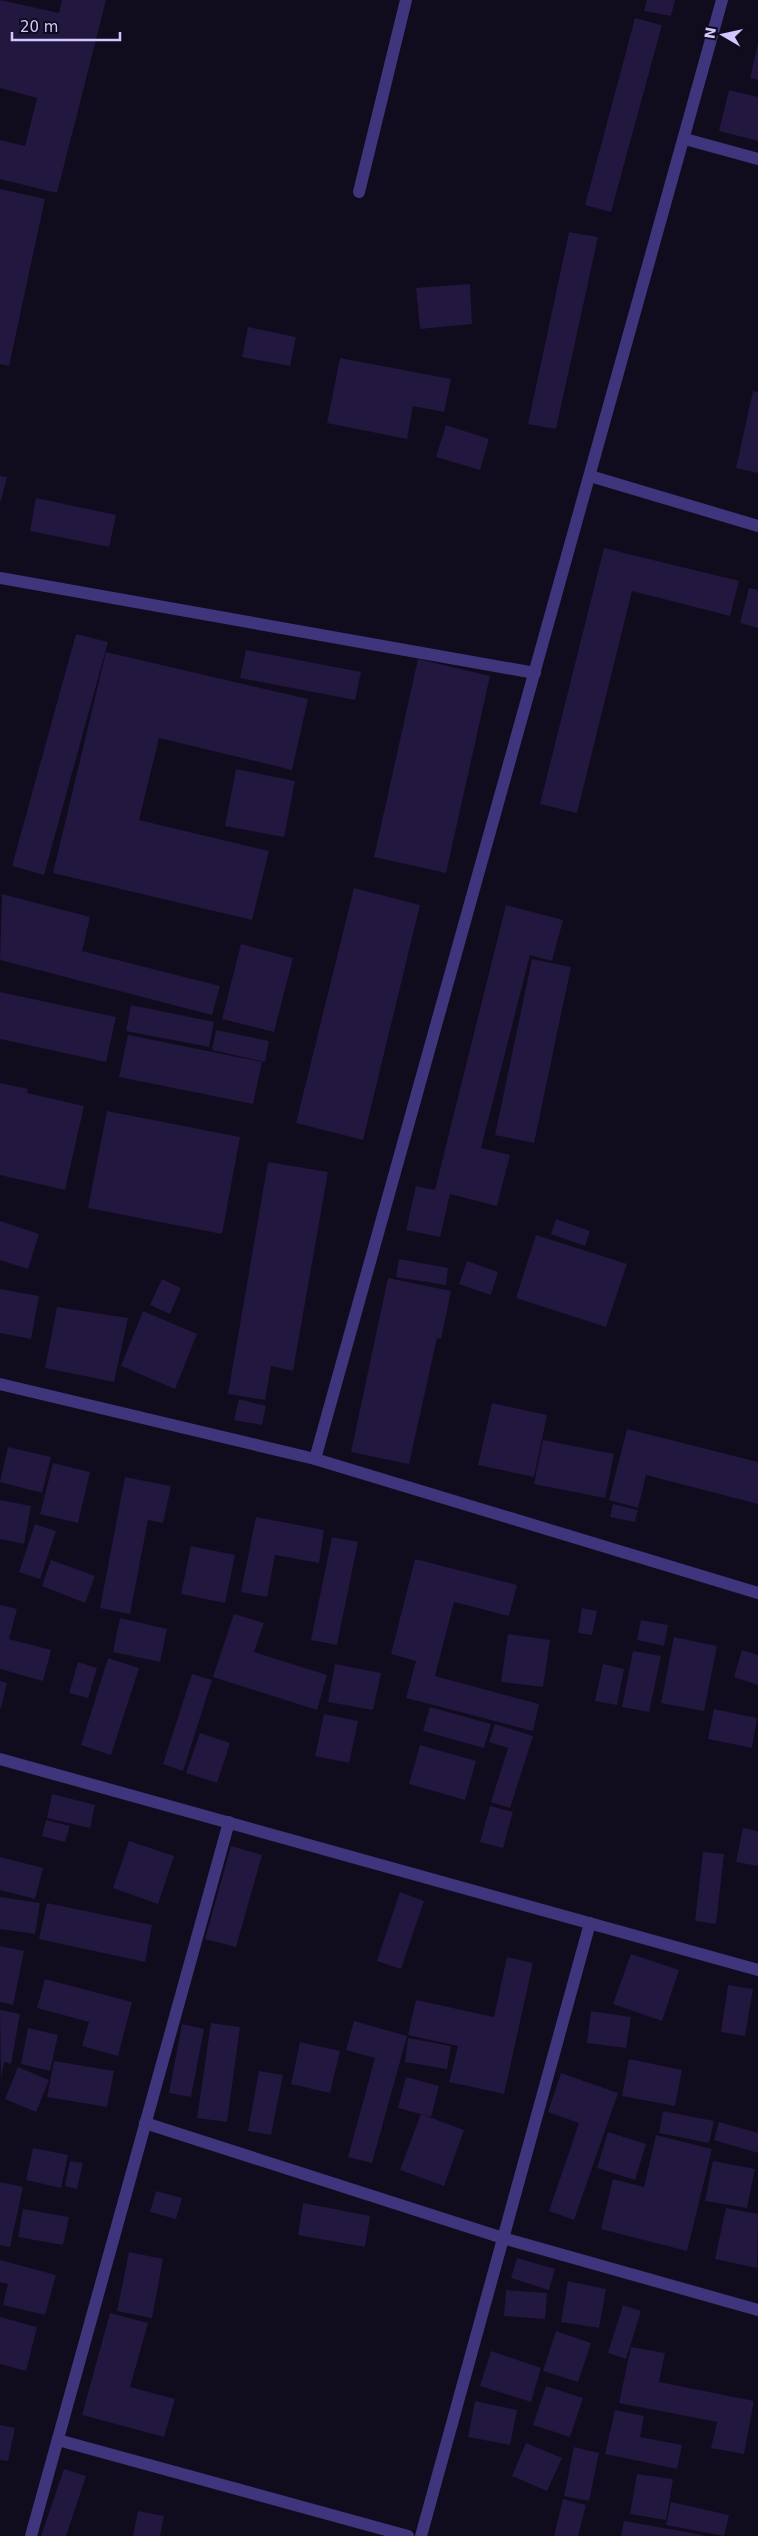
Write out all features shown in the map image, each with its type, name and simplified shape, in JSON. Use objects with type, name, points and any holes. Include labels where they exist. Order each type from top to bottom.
[{"type":"street","points":[[359,192],[406,0]]},
{"type":"street","points":[[315,1458],[722,0]]},
{"type":"street","points":[[685,138],[758,159]]},
{"type":"street","points":[[590,476],[758,526]]},
{"type":"street","points":[[0,578],[535,673]]},
{"type":"street","points":[[0,1384],[315,1458],[758,1593]]},
{"type":"street","points":[[0,1759],[758,1970]]},
{"type":"street","points":[[31,2536],[229,1822]]},
{"type":"street","points":[[421,2536],[590,1923]]},
{"type":"street","points":[[145,2123],[503,2238],[758,2310]]},
{"type":"street","points":[[58,2440],[408,2536]]},
{"type":"building","points":[[0,0],[59,13],[62,0],[106,0],[57,193],[0,179],[0,140],[25,146],[37,98],[0,88]]},
{"type":"building","points":[[647,0],[675,0],[671,16],[644,11]]},
{"type":"building","points":[[635,18],[662,25],[611,212],[585,205]]},
{"type":"building","points":[[758,43],[758,80],[750,78]]},
{"type":"building","points":[[729,90],[758,97],[758,141],[719,131]]},
{"type":"building","points":[[0,189],[45,199],[9,366],[0,364]]},
{"type":"building","points":[[569,232],[598,237],[556,429],[528,424]]},
{"type":"building","points":[[470,284],[472,324],[420,329],[416,288]]},
{"type":"building","points":[[248,327],[296,337],[290,366],[242,357]]},
{"type":"building","points":[[340,358],[451,379],[444,412],[413,406],[407,439],[327,423]]},
{"type":"building","points":[[753,391],[758,392],[758,473],[736,468]]},
{"type":"building","points":[[446,425],[489,439],[480,470],[436,457]]},
{"type":"building","points":[[0,476],[7,477],[1,501],[0,501]]},
{"type":"building","points":[[36,498],[116,515],[109,547],[30,531]]},
{"type":"building","points":[[604,548],[739,581],[730,616],[632,591],[577,813],[540,804]]},
{"type":"building","points":[[749,588],[758,590],[758,628],[740,623]]},
{"type":"building","points":[[76,634],[108,642],[44,875],[12,866]]},
{"type":"building","points":[[246,650],[361,672],[355,700],[240,678]]},
{"type":"building","points":[[106,652],[308,699],[292,770],[159,738],[139,820],[269,851],[252,920],[53,873]]},
{"type":"building","points":[[418,659],[490,676],[446,873],[374,857]]},
{"type":"building","points":[[236,769],[295,781],[284,837],[225,826]]},
{"type":"building","points":[[354,888],[420,905],[363,1140],[296,1123]]},
{"type":"building","points":[[2,894],[90,917],[82,951],[220,986],[212,1015],[0,960]]},
{"type":"building","points":[[506,905],[563,920],[552,961],[530,955],[481,1148],[510,1155],[497,1206],[450,1194],[440,1237],[406,1230],[416,1186],[435,1190]]},
{"type":"building","points":[[241,944],[293,958],[274,1032],[222,1019]]},
{"type":"building","points":[[532,959],[571,967],[534,1143],[495,1135]]},
{"type":"building","points":[[0,992],[116,1017],[106,1062],[0,1039]]},
{"type":"building","points":[[131,1005],[214,1022],[209,1047],[126,1031]]},
{"type":"building","points":[[216,1030],[269,1041],[265,1062],[212,1050]]},
{"type":"building","points":[[128,1035],[262,1062],[253,1104],[119,1077]]},
{"type":"building","points":[[0,1083],[28,1089],[27,1093],[84,1106],[65,1190],[0,1175]]},
{"type":"building","points":[[107,1111],[240,1137],[222,1234],[88,1208]]},
{"type":"building","points":[[268,1162],[328,1172],[293,1371],[271,1366],[265,1400],[228,1394]]},
{"type":"building","points":[[556,1219],[590,1231],[585,1246],[551,1234]]},
{"type":"building","points":[[0,1221],[39,1234],[28,1269],[0,1260]]},
{"type":"building","points":[[536,1235],[627,1264],[606,1327],[516,1298]]},
{"type":"building","points":[[399,1259],[448,1268],[446,1285],[396,1277]]},
{"type":"building","points":[[467,1261],[498,1272],[491,1295],[459,1284]]},
{"type":"building","points":[[388,1278],[451,1291],[441,1339],[437,1338],[409,1464],[351,1452]]},
{"type":"building","points":[[162,1279],[181,1288],[170,1314],[150,1305]]},
{"type":"building","points":[[0,1289],[39,1296],[31,1339],[0,1333]]},
{"type":"building","points":[[57,1307],[128,1318],[114,1382],[45,1368]]},
{"type":"building","points":[[143,1311],[197,1334],[175,1389],[121,1366]]},
{"type":"building","points":[[239,1399],[266,1406],[262,1425],[234,1420]]},
{"type":"building","points":[[492,1403],[547,1415],[534,1477],[478,1465]]},
{"type":"building","points":[[627,1429],[758,1462],[758,1504],[646,1475],[638,1508],[609,1500]]},
{"type":"building","points":[[543,1440],[614,1454],[605,1498],[534,1484]]},
{"type":"building","points":[[8,1447],[51,1457],[42,1493],[0,1482]]},
{"type":"building","points":[[53,1463],[90,1472],[78,1523],[40,1514]]},
{"type":"building","points":[[125,1477],[171,1486],[163,1523],[148,1520],[130,1614],[100,1608]]},
{"type":"building","points":[[0,1500],[31,1506],[24,1544],[0,1539]]},
{"type":"building","points":[[613,1504],[638,1510],[635,1522],[610,1517]]},
{"type":"building","points":[[256,1517],[324,1530],[319,1563],[275,1555],[267,1597],[241,1592]]},
{"type":"building","points":[[35,1524],[56,1531],[40,1579],[19,1572]]},
{"type":"building","points":[[332,1537],[358,1542],[337,1645],[311,1640]]},
{"type":"building","points":[[191,1546],[235,1555],[225,1603],[181,1594]]},
{"type":"building","points":[[415,1559],[517,1585],[509,1616],[454,1602],[435,1676],[539,1704],[533,1731],[406,1698],[416,1661],[391,1654]]},
{"type":"building","points":[[51,1560],[95,1576],[85,1603],[42,1586]]},
{"type":"building","points":[[0,1605],[17,1609],[9,1639],[51,1650],[43,1681],[0,1669]]},
{"type":"building","points":[[582,1608],[597,1611],[592,1635],[578,1633]]},
{"type":"building","points":[[234,1614],[264,1623],[254,1652],[327,1675],[317,1710],[213,1677]]},
{"type":"building","points":[[120,1618],[167,1629],[160,1662],[113,1652]]},
{"type":"building","points":[[641,1620],[668,1625],[664,1646],[637,1640]]},
{"type":"building","points":[[508,1634],[550,1640],[543,1687],[501,1682]]},
{"type":"building","points":[[674,1637],[717,1646],[704,1711],[661,1703]]},
{"type":"building","points":[[742,1650],[758,1655],[758,1685],[734,1677]]},
{"type":"building","points":[[633,1651],[661,1656],[649,1712],[622,1707]]},
{"type":"building","points":[[108,1658],[139,1668],[111,1755],[81,1745]]},
{"type":"building","points":[[78,1662],[97,1668],[88,1698],[69,1693]]},
{"type":"building","points":[[335,1664],[381,1673],[373,1710],[328,1702]]},
{"type":"building","points":[[603,1664],[624,1669],[617,1705],[595,1701]]},
{"type":"building","points":[[192,1674],[212,1680],[183,1771],[163,1764]]},
{"type":"building","points":[[0,1681],[7,1683],[1,1708],[0,1708]]},
{"type":"building","points":[[430,1707],[491,1724],[484,1748],[423,1731]]},
{"type":"building","points":[[714,1709],[757,1718],[752,1748],[708,1739]]},
{"type":"building","points":[[324,1714],[358,1721],[349,1763],[315,1756]]},
{"type":"building","points":[[495,1724],[533,1736],[510,1808],[491,1802],[508,1748],[489,1742]]},
{"type":"building","points":[[200,1733],[230,1743],[217,1783],[186,1773]]},
{"type":"building","points":[[420,1745],[476,1761],[465,1800],[409,1784]]},
{"type":"building","points":[[52,1794],[95,1805],[90,1828],[47,1818]]},
{"type":"building","points":[[490,1806],[513,1812],[503,1848],[480,1842]]},
{"type":"building","points":[[46,1820],[70,1826],[65,1842],[42,1836]]},
{"type":"building","points":[[743,1828],[758,1831],[758,1866],[736,1862]]},
{"type":"building","points":[[129,1841],[174,1856],[158,1904],[113,1888]]},
{"type":"building","points":[[231,1846],[262,1855],[236,1947],[205,1939]]},
{"type":"building","points":[[703,1852],[724,1854],[716,1924],[695,1921]]},
{"type":"building","points":[[0,1857],[43,1868],[35,1899],[0,1890]]},
{"type":"building","points":[[400,1892],[424,1901],[401,1969],[377,1961]]},
{"type":"building","points":[[0,1897],[40,1903],[35,1934],[0,1929]]},
{"type":"building","points":[[47,1903],[152,1925],[145,1962],[39,1939]]},
{"type":"building","points":[[0,1946],[24,1951],[13,2005],[0,2002]]},
{"type":"building","points":[[631,1954],[679,1970],[662,2021],[613,2004]]},
{"type":"building","points":[[507,1957],[533,1963],[504,2094],[449,2082],[458,2046],[408,2035],[416,2000],[494,2017]]},
{"type":"building","points":[[45,1979],[132,2002],[118,2056],[82,2046],[89,2022],[37,2008]]},
{"type":"building","points":[[728,1985],[753,1989],[745,2036],[721,2032]]},
{"type":"building","points":[[0,2010],[20,2014],[11,2064],[4,2062],[1,2079]]},
{"type":"building","points":[[591,2011],[631,2017],[626,2048],[587,2043]]},
{"type":"building","points":[[354,2021],[407,2036],[372,2163],[348,2157],[375,2058],[346,2050]]},
{"type":"building","points":[[211,2023],[240,2027],[227,2122],[197,2118]]},
{"type":"building","points":[[182,2024],[204,2029],[191,2097],[169,2093]]},
{"type":"building","points":[[28,2028],[58,2035],[50,2071],[21,2064]]},
{"type":"building","points":[[408,2038],[451,2046],[447,2069],[405,2062]]},
{"type":"building","points":[[300,2042],[340,2051],[330,2093],[291,2084]]},
{"type":"building","points":[[629,2059],[682,2070],[675,2106],[622,2096]]},
{"type":"building","points":[[54,2061],[114,2071],[107,2107],[47,2097]]},
{"type":"building","points":[[18,2067],[49,2080],[36,2112],[5,2099]]},
{"type":"building","points":[[259,2071],[283,2075],[271,2135],[248,2131]]},
{"type":"building","points":[[561,2073],[618,2093],[574,2220],[549,2211],[579,2123],[548,2112]]},
{"type":"building","points":[[406,2077],[439,2086],[431,2117],[398,2108]]},
{"type":"building","points":[[663,2111],[714,2121],[709,2143],[659,2133]]},
{"type":"building","points":[[421,2114],[464,2130],[444,2186],[400,2170]]},
{"type":"building","points":[[719,2122],[758,2133],[758,2153],[714,2140]]},
{"type":"building","points":[[608,2132],[646,2144],[635,2180],[597,2168]]},
{"type":"building","points":[[656,2135],[712,2149],[687,2251],[601,2229],[613,2179],[644,2187]]},
{"type":"building","points":[[33,2148],[68,2155],[61,2188],[26,2180]]},
{"type":"building","points":[[70,2161],[83,2163],[77,2189],[65,2186]]},
{"type":"building","points":[[713,2161],[755,2169],[747,2208],[705,2201]]},
{"type":"building","points":[[0,2182],[23,2187],[10,2247],[0,2245]]},
{"type":"building","points":[[156,2191],[182,2198],[176,2219],[150,2212]]},
{"type":"building","points":[[303,2203],[370,2216],[365,2247],[298,2235]]},
{"type":"building","points":[[726,2208],[758,2214],[757,2268],[715,2259]]},
{"type":"building","points":[[23,2209],[69,2217],[63,2245],[18,2237]]},
{"type":"building","points":[[129,2252],[163,2259],[152,2318],[117,2311]]},
{"type":"building","points":[[517,2258],[555,2269],[549,2290],[511,2278]]},
{"type":"building","points":[[0,2260],[56,2275],[45,2315],[3,2305],[8,2284],[0,2282]]},
{"type":"building","points":[[568,2281],[606,2289],[599,2328],[561,2322]]},
{"type":"building","points":[[506,2290],[547,2293],[545,2319],[504,2316]]},
{"type":"building","points":[[623,2305],[641,2311],[626,2359],[608,2353]]},
{"type":"building","points":[[110,2313],[148,2323],[130,2387],[175,2399],[164,2437],[82,2415]]},
{"type":"building","points":[[0,2317],[37,2327],[26,2371],[0,2364]]},
{"type":"building","points":[[556,2331],[591,2343],[578,2382],[543,2371]]},
{"type":"building","points":[[631,2347],[665,2353],[659,2382],[754,2401],[744,2454],[711,2448],[717,2422],[619,2403]]},
{"type":"building","points":[[491,2351],[541,2368],[531,2402],[480,2386]]},
{"type":"building","points":[[546,2386],[583,2398],[570,2437],[533,2425]]},
{"type":"building","points":[[475,2401],[517,2410],[510,2445],[468,2437]]},
{"type":"building","points":[[615,2410],[644,2416],[640,2437],[682,2445],[677,2469],[605,2454]]},
{"type":"building","points":[[0,2425],[15,2428],[8,2461],[0,2460]]},
{"type":"building","points":[[526,2443],[562,2458],[547,2491],[512,2476]]},
{"type":"building","points":[[574,2447],[599,2453],[589,2501],[564,2496]]},
{"type":"building","points":[[64,2469],[86,2476],[66,2536],[41,2536]]},
{"type":"building","points":[[637,2474],[673,2479],[666,2520],[630,2514]]},
{"type":"building","points":[[563,2499],[586,2505],[578,2536],[554,2536]]},
{"type":"building","points":[[671,2502],[729,2515],[724,2536],[666,2525]]},
{"type":"building","points":[[138,2511],[164,2516],[160,2536],[133,2536]]},
{"type":"building","points":[[624,2521],[703,2535],[703,2536],[621,2536]]}]
